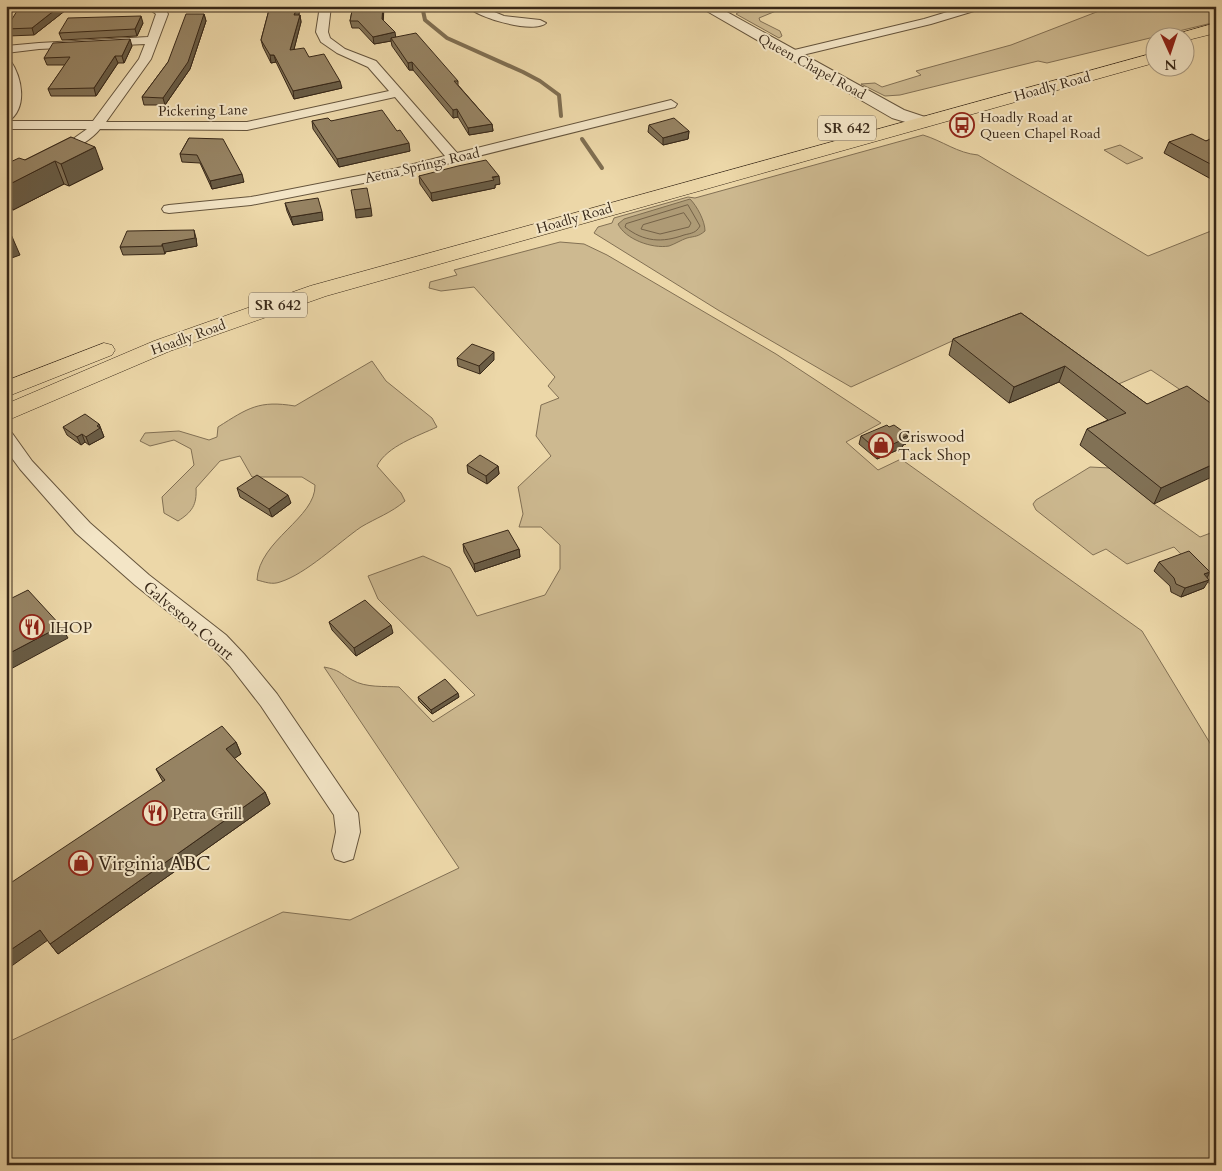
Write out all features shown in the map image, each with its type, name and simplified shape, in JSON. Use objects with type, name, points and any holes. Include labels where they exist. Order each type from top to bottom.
[{"type":"main road","points":[[1194,34],[1216,28]]},
{"type":"main road","points":[[1194,46],[1216,40]]},
{"type":"main road","name":"Hoadly Road","points":[[6,390],[185,320],[339,268],[1144,47]]},
{"type":"main road","name":"Hoadly Road","points":[[6,413],[162,346],[318,291],[426,259],[1144,61]]},
{"type":"street","points":[[6,174],[71,147],[90,134],[145,59],[162,14],[161,11],[150,6]]},
{"type":"street","points":[[326,6],[322,32],[325,40],[341,51],[372,64],[454,158]]},
{"type":"street","points":[[472,6],[482,14],[495,18],[540,22]]},
{"type":"street","name":"Queen Chapel Road","points":[[706,6],[898,114],[922,122]]},
{"type":"street","points":[[790,54],[927,22],[980,6]]},
{"type":"street","points":[[6,50],[39,46],[153,40]]},
{"type":"street","points":[[6,63],[14,77],[15,87],[13,102],[6,118]]},
{"type":"street","name":"Pickering Lane","points":[[6,125],[247,126],[398,93]]},
{"type":"street","name":"Aetna Springs Road","points":[[169,210],[251,201],[394,173],[671,104]]},
{"type":"street","name":"Galveston Court","points":[[6,437],[26,465],[83,528],[142,580],[219,641],[237,660],[269,700],[346,813],[348,832],[344,851]]},
{"type":"shaded area","points":[[740,6],[788,6],[759,18],[760,21],[780,31],[782,36],[779,38],[736,14],[742,10]]},
{"type":"shaded area","points":[[1112,6],[1216,6],[1216,22],[1191,28],[1144,28],[1144,39],[1047,63],[1038,61],[900,95],[885,96],[861,84],[875,83],[882,87],[921,75],[916,71],[1011,45]]},
{"type":"shaded area","points":[[923,135],[963,152],[978,155],[1148,256],[1216,229],[1216,414],[1151,370],[1114,386],[961,337],[851,387],[718,310],[594,233],[598,227],[612,223],[614,218],[688,197],[695,198]]},
{"type":"shaded area","points":[[1120,145],[1143,158],[1127,164],[1104,150]]},
{"type":"shaded area","points":[[560,242],[584,244],[607,255],[776,354],[881,423],[846,442],[878,470],[901,459],[1142,631],[1216,753],[1216,1165],[6,1165],[6,1043],[283,912],[350,920],[459,868],[324,667],[336,671],[357,683],[399,687],[433,722],[475,695],[378,599],[368,576],[423,556],[450,568],[477,616],[545,595],[560,569],[560,545],[541,527],[519,527],[523,514],[518,487],[551,456],[536,436],[541,405],[559,398],[548,386],[555,377],[474,287],[441,291],[429,288],[430,282],[457,275],[454,270]]},
{"type":"shaded area","points":[[372,361],[386,381],[432,418],[437,427],[395,447],[377,466],[401,493],[405,501],[400,505],[361,527],[300,572],[290,578],[274,583],[257,580],[260,566],[276,541],[307,508],[313,497],[315,485],[302,477],[252,477],[240,456],[220,461],[196,488],[196,499],[193,508],[183,518],[178,521],[164,513],[162,497],[194,465],[191,449],[174,440],[150,446],[140,441],[145,433],[179,431],[209,440],[217,437],[218,427],[246,410],[272,404],[295,406]]},
{"type":"shaded area","points":[[1090,467],[1110,468],[1154,504],[1200,537],[1216,531],[1216,590],[1174,547],[1127,564],[1106,549],[1093,555],[1036,510],[1033,504],[1036,500]]},
{"type":"water","points":[[690,199],[700,214],[705,231],[669,246],[662,247],[640,242],[627,234],[618,224],[624,219]]},
{"type":"building","points":[[20,6],[60,6],[32,28],[6,29]]},
{"type":"building","points":[[270,6],[298,6],[294,15],[300,15],[290,50],[304,48],[309,57],[324,54],[340,81],[293,91],[274,55],[270,55],[261,40]]},
{"type":"building","points":[[353,6],[383,6],[382,19],[395,32],[373,37],[358,21],[350,21]]},
{"type":"building","points":[[186,14],[204,14],[188,62],[163,98],[142,97],[168,62]]},
{"type":"building","points":[[141,16],[135,29],[59,33],[68,18]]},
{"type":"building","points":[[416,33],[458,81],[454,81],[492,124],[468,128],[457,109],[453,110],[412,62],[408,63],[391,38]]},
{"type":"building","points":[[130,39],[122,56],[115,56],[94,88],[48,89],[70,57],[44,58],[53,43]]},
{"type":"building","points":[[382,110],[397,131],[400,130],[409,143],[337,159],[312,121],[328,118],[331,121]]},
{"type":"building","points":[[674,118],[689,131],[663,138],[649,125]]},
{"type":"building","points":[[1192,134],[1206,141],[1214,137],[1216,138],[1216,167],[1169,142]]},
{"type":"building","points":[[71,137],[95,147],[61,164],[55,161],[6,186],[6,164],[19,158],[25,160]]},
{"type":"building","points":[[189,138],[223,139],[242,174],[210,181],[197,155],[180,154]]},
{"type":"building","points":[[486,160],[499,176],[492,177],[494,180],[431,193],[419,176],[458,166]]},
{"type":"building","points":[[367,188],[371,208],[355,210],[351,190]]},
{"type":"building","points":[[318,198],[322,212],[291,217],[285,203]]},
{"type":"building","points":[[194,230],[195,238],[162,244],[162,246],[120,247],[127,231]]},
{"type":"building","points":[[1021,313],[1147,404],[1187,386],[1216,407],[1216,463],[1161,488],[1087,429],[1126,413],[1065,366],[1014,387],[953,339]]},
{"type":"building","points":[[472,344],[494,352],[479,366],[457,358]]},
{"type":"building","points":[[85,414],[99,424],[97,426],[100,428],[86,437],[82,434],[77,437],[63,427]]},
{"type":"building","points":[[887,425],[889,427],[894,425],[908,435],[902,438],[904,439],[878,451],[861,436]]},
{"type":"building","points":[[480,455],[498,466],[486,476],[467,465]]},
{"type":"building","points":[[257,475],[288,495],[269,509],[237,488]]},
{"type":"building","points":[[508,530],[519,549],[474,564],[463,544]]},
{"type":"building","points":[[1189,551],[1210,572],[1204,574],[1209,580],[1185,588],[1176,584],[1174,578],[1159,562]]},
{"type":"building","name":"IHOP","points":[[28,590],[61,626],[6,655],[6,601]]},
{"type":"building","points":[[365,600],[391,625],[354,648],[329,622]]},
{"type":"building","points":[[445,679],[458,693],[431,710],[418,697]]},
{"type":"building","points":[[222,726],[236,742],[226,749],[265,792],[50,944],[40,930],[6,953],[6,886],[165,780],[156,769]]},
{"type":"waterway","points":[[422,6],[425,20],[447,38],[523,72],[540,81],[559,95],[561,116]]},
{"type":"waterway","points":[[582,139],[602,168]]},
{"type":"place","name":"Hoadly Road at Queen Chapel Road","points":[[962,125]]},
{"type":"place","name":"Criswood Tack Shop","points":[[881,445]]},
{"type":"place","name":"IHOP","points":[[32,627]]},
{"type":"place","name":"Petra Grill","points":[[155,813]]},
{"type":"place","name":"Virginia ABC","points":[[81,863]]}]
